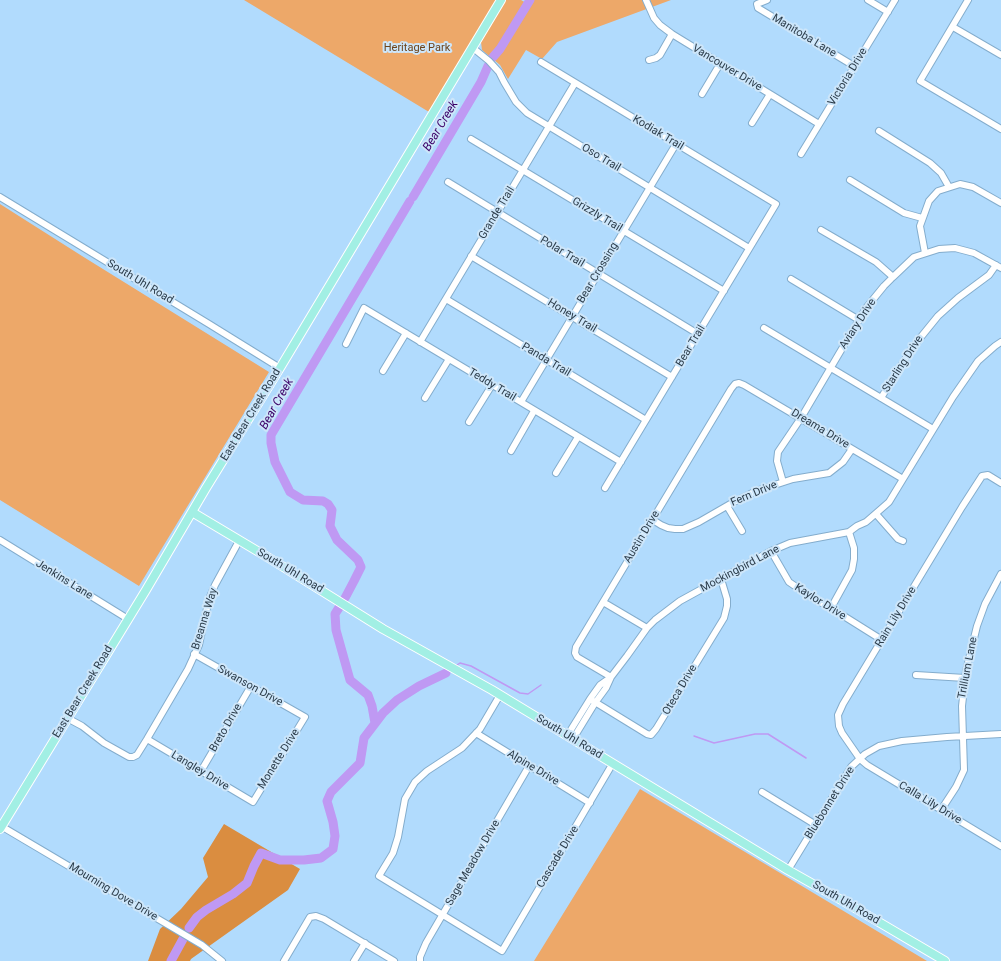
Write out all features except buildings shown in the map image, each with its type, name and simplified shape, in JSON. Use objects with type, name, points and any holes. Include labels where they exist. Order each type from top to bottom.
[{"type":"main road","name":"East Bear Creek Road","points":[[1,828],[501,0]]},
{"type":"main road","name":"South Uhl Road","points":[[192,512],[383,629],[500,695],[788,870],[945,961]]},
{"type":"street","name":"Vancouver Drive","points":[[646,0],[654,18],[660,25],[672,34],[819,124]]},
{"type":"street","name":"Manitoba Lane","points":[[767,0],[757,4],[758,8],[854,66]]},
{"type":"street","points":[[868,0],[888,12]]},
{"type":"street","name":"Victoria Drive","points":[[801,154],[895,0]]},
{"type":"street","points":[[968,0],[920,82],[1001,129]]},
{"type":"street","points":[[953,27],[1001,55]]},
{"type":"street","points":[[649,60],[660,55],[672,34]]},
{"type":"street","name":"Oso Trail","points":[[472,48],[489,61],[499,72],[516,102],[527,113],[749,248]]},
{"type":"street","name":"Kodiak Trail","points":[[541,62],[776,204]]},
{"type":"street","points":[[702,94],[720,64]]},
{"type":"street","name":"Grande Trail","points":[[420,342],[574,83]]},
{"type":"street","points":[[752,123],[770,94]]},
{"type":"street","points":[[879,131],[930,163],[941,174],[949,187]]},
{"type":"street","name":"Grizzly Trail","points":[[471,139],[724,291]]},
{"type":"street","name":"Bear Crossing","points":[[521,402],[676,144]]},
{"type":"street","points":[[850,180],[904,213],[922,218]]},
{"type":"street","name":"Polar Trail","points":[[448,182],[698,334]]},
{"type":"street","points":[[925,253],[920,226],[929,201],[938,191],[960,184],[972,187],[1001,203]]},
{"type":"street","name":"South Uhl Road","points":[[0,197],[280,368]]},
{"type":"street","name":"Bear Trail","points":[[605,488],[776,204]]},
{"type":"street","points":[[821,230],[876,262],[893,277]]},
{"type":"street","name":"Aviary Drive","points":[[783,482],[777,460],[778,452],[801,418],[866,308],[893,277],[914,257],[939,249],[955,248],[974,253],[998,267]]},
{"type":"street","name":"Honey Trail","points":[[471,256],[672,377]]},
{"type":"street","name":"Starling Drive","points":[[881,398],[912,348],[938,316],[958,298],[998,267]]},
{"type":"street","points":[[791,279],[859,320]]},
{"type":"street","name":"Panda Trail","points":[[446,299],[646,420]]},
{"type":"street","name":"Teddy Trail","points":[[346,344],[364,308],[621,462]]},
{"type":"street","points":[[764,328],[933,429]]},
{"type":"street","points":[[383,371],[406,334]]},
{"type":"street","name":"Mockingbird Lane","points":[[570,738],[592,701],[606,688],[611,677],[647,628],[680,601],[772,551],[790,543],[849,532],[876,514],[889,502],[953,397],[978,361],[1001,342]]},
{"type":"street","points":[[425,398],[449,360]]},
{"type":"street","name":"Dreama Drive","points":[[735,384],[739,383],[744,385],[903,479]]},
{"type":"street","name":"Austin Drive","points":[[611,677],[577,657],[575,652],[576,647],[731,388],[735,384]]},
{"type":"street","points":[[469,422],[492,385]]},
{"type":"street","points":[[511,451],[534,410]]},
{"type":"street","points":[[556,473],[578,437]]},
{"type":"street","name":"Fern Drive","points":[[653,520],[668,528],[683,529],[756,491],[793,479],[829,474],[843,462],[852,449]]},
{"type":"street","name":"Rain Lily Drive","points":[[860,759],[839,726],[838,715],[843,704],[982,476],[988,476],[1001,483]]},
{"type":"street","points":[[727,506],[742,531]]},
{"type":"street","points":[[876,514],[898,540],[903,541]]},
{"type":"street","points":[[830,608],[852,570],[854,548],[849,532]]},
{"type":"street","name":"Jenkins Lane","points":[[0,540],[128,619]]},
{"type":"street","name":"Breanna Way","points":[[68,718],[82,726],[104,743],[128,757],[133,757],[136,755],[188,669],[199,645],[209,599],[215,585],[240,541]]},
{"type":"street","name":"Kaylor Drive","points":[[772,551],[789,582],[882,640]]},
{"type":"street","name":"Trillium Lane","points":[[940,810],[956,787],[964,770],[962,706],[965,678],[977,626],[985,604],[1001,574]]},
{"type":"street","name":"Oteca Drive","points":[[592,701],[651,735],[724,618],[727,599],[721,579]]},
{"type":"street","points":[[603,602],[647,628]]},
{"type":"street","name":"Swanson Drive","points":[[194,654],[306,717]]},
{"type":"street","points":[[916,675],[965,678]]},
{"type":"street","name":"Breto Drive","points":[[201,771],[251,686]]},
{"type":"street","points":[[442,914],[379,876],[393,853],[406,799],[415,782],[427,771],[462,748],[480,729],[500,695]]},
{"type":"street","name":"Monette Drive","points":[[253,802],[306,717]]},
{"type":"street","name":"Alpine Drive","points":[[476,733],[590,803]]},
{"type":"street","name":"Bluebonnet Drive","points":[[788,870],[851,767],[865,754],[879,746],[902,741],[1001,734]]},
{"type":"street","name":"Langley Drive","points":[[147,739],[253,802]]},
{"type":"street","name":"Calla Lily Drive","points":[[860,759],[940,810],[1000,843]]},
{"type":"street","name":"Cascade Drive","points":[[442,914],[502,951],[613,763]]},
{"type":"street","name":"Sage Meadow Drive","points":[[420,961],[426,943],[442,914],[529,766]]},
{"type":"street","points":[[762,792],[816,824]]},
{"type":"street","name":"Mourning Dove Drive","points":[[1,828],[202,945],[222,961]]},
{"type":"street","points":[[284,961],[310,917],[316,916],[324,919],[394,961]]},
{"type":"street","points":[[354,961],[364,943]]},
{"type":"green space","name":"Heritage Park","points":[[244,0],[504,0],[434,115]]},
{"type":"green space","points":[[506,0],[521,0],[528,4],[531,0],[671,0],[557,42],[542,59],[526,50],[508,79],[500,65],[482,50],[481,42]]},
{"type":"green space","points":[[0,204],[269,372],[139,586],[0,500]]},
{"type":"green space","points":[[640,789],[927,961],[534,961]]},
{"type":"shaded area","points":[[224,824],[300,869],[288,890],[190,961],[148,961],[160,929],[181,909],[208,877],[203,858]]},
{"type":"waterway","name":"Bear Creek","points":[[493,57],[500,49],[530,0]]},
{"type":"waterway","name":"Bear Creek","points":[[413,197],[481,82],[488,66]]},
{"type":"waterway","name":"Bear Creek","points":[[345,598],[361,567],[358,560],[337,540],[330,526],[332,510],[328,504],[323,501],[303,500],[290,492],[275,462],[271,435],[410,201]]},
{"type":"waterway","name":"Bear Creek","points":[[340,606],[335,614],[336,630],[350,680],[368,695],[372,706],[375,723]]},
{"type":"waterway","points":[[457,665],[460,663],[471,666],[520,693],[528,694],[541,685]]},
{"type":"waterway","name":"Bear Creek","points":[[189,928],[197,917],[206,910],[233,894],[247,883],[261,853],[280,860],[304,860],[321,858],[333,849],[335,836],[327,801],[331,792],[360,763],[364,738],[383,713],[397,700],[419,686],[446,673]]},
{"type":"waterway","points":[[694,736],[714,743],[755,734],[768,734],[806,758]]},
{"type":"waterway","name":"Bear Creek","points":[[171,961],[183,939]]}]
